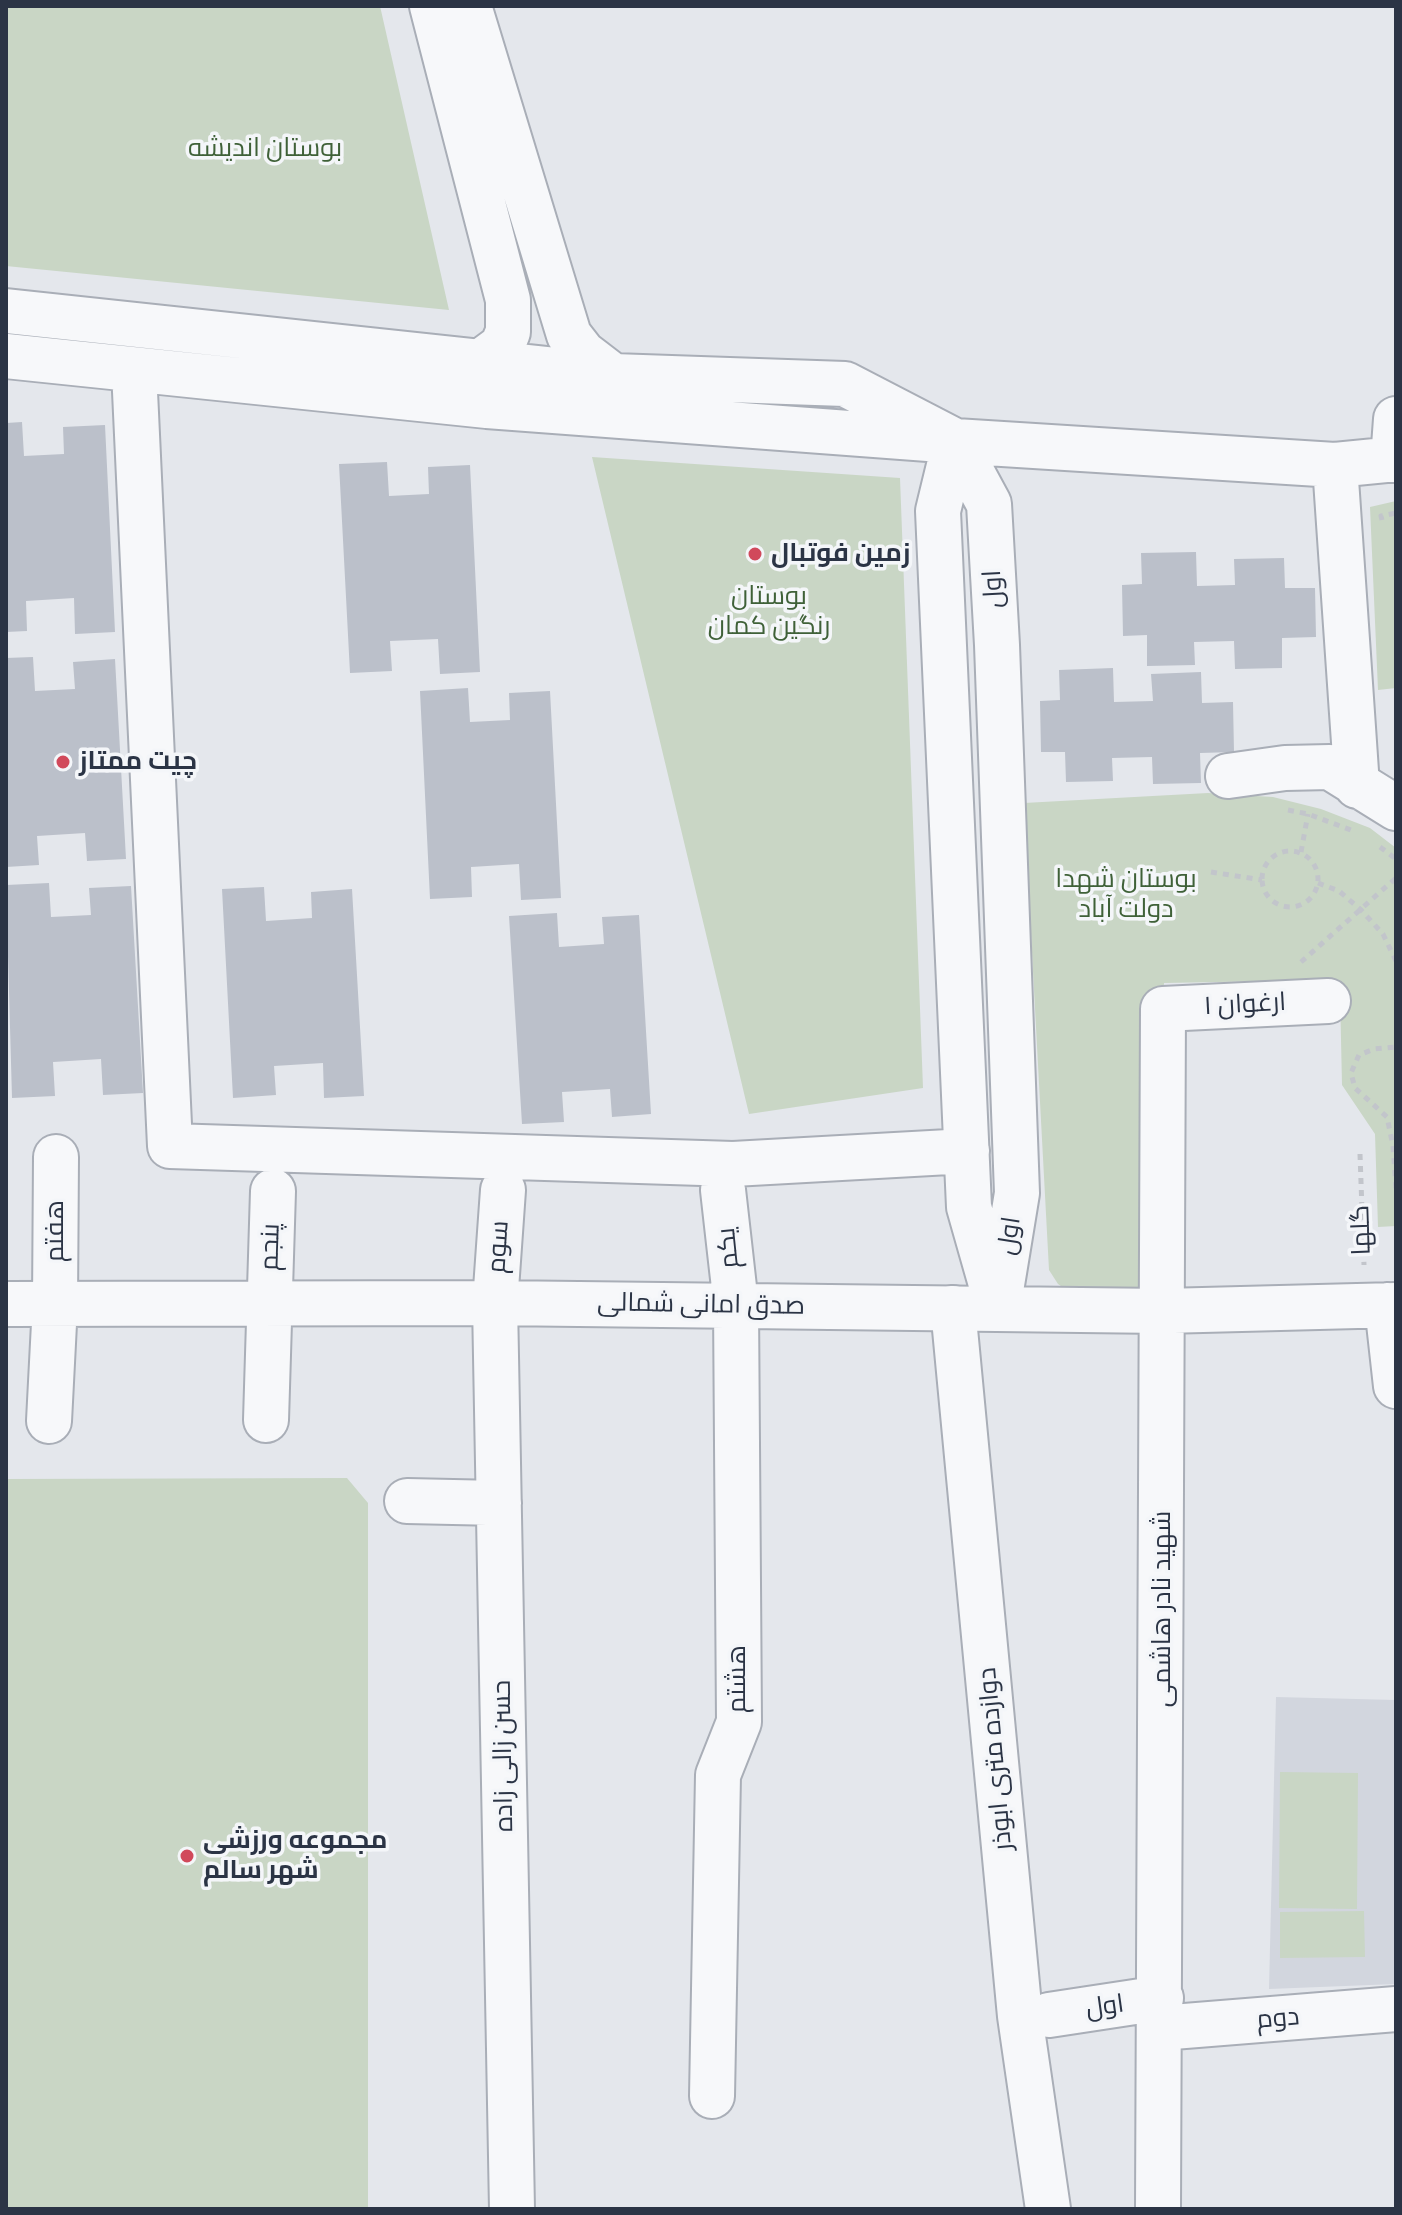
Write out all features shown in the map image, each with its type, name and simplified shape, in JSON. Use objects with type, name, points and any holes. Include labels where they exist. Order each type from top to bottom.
[{"type":"street","points":[[432,6],[508,300],[508,332],[502,346],[483,360]]},
{"type":"street","points":[[469,6],[569,335],[583,353],[613,376]]},
{"type":"street","points":[[6,311],[613,376],[845,384],[955,441]]},
{"type":"street","points":[[6,356],[487,406],[955,441],[1335,465],[1395,446]]},
{"type":"street","points":[[483,360],[487,406]]},
{"type":"street","points":[[134,370],[170,1146],[733,1164],[967,1151]]},
{"type":"street","name":"اول","points":[[955,441],[938,511],[969,1207],[998,1309]]},
{"type":"street","name":"اول","points":[[955,441],[989,504],[997,645],[1017,1193],[998,1309]]},
{"type":"street","points":[[1335,465],[1357,786]]},
{"type":"street","points":[[1228,776],[1285,768],[1330,767],[1357,786],[1384,824]]},
{"type":"street","name":"ارغوان ۱","points":[[1163,1009],[1328,1001]]},
{"type":"street","name":"شهید نادر هاشمی","points":[[1158,2209],[1163,1009]]},
{"type":"street","name":"هفتم","points":[[49,1421],[55,1304],[56,1157]]},
{"type":"street","name":"سوم","points":[[495,1303],[503,1190]]},
{"type":"street","name":"یکم","points":[[723,1190],[736,1305]]},
{"type":"street","name":"پنجم","points":[[266,1420],[273,1191]]},
{"type":"street","name":"صدق امانی شمالی","points":[[6,1304],[495,1303],[1164,1311],[1383,1305]]},
{"type":"street","name":"حسن زالی زاده","points":[[495,1303],[512,2209]]},
{"type":"street","name":"هشتم","points":[[712,2096],[718,1775],[739,1722],[736,1305]]},
{"type":"street","points":[[1383,1305],[1396,1386]]},
{"type":"street","name":"دوازده متری ابوذر","points":[[953,1308],[1020,2016],[1048,2209]]},
{"type":"street","points":[[407,1501],[499,1503]]},
{"type":"street","name":"دوم","points":[[1160,2013],[1396,2009]]},
{"type":"street","name":"اول","points":[[1049,2015],[1160,2013]]},
{"type":"path","points":[[1280,809],[1308,814],[1361,836]]},
{"type":"path","points":[[1301,852],[1308,814]]},
{"type":"path","points":[[1384,824],[1396,859]]},
{"type":"path","points":[[1292,850],[1301,852],[1315,865],[1318,883],[1310,899],[1284,907],[1269,897],[1262,880],[1263,871],[1274,855],[1292,850]]},
{"type":"path","points":[[1211,872],[1262,880]]},
{"type":"path","points":[[1292,970],[1396,878]]},
{"type":"path","points":[[1318,883],[1339,891],[1361,910],[1383,934],[1396,961]]},
{"type":"path","points":[[1396,1047],[1374,1049],[1359,1055],[1351,1073],[1355,1088],[1387,1117],[1396,1188]]},
{"type":"path","name":"گلها","points":[[1360,1154],[1383,1305]]},
{"type":"shaded area","points":[[1276,1697],[1396,1700],[1396,1984],[1269,1989]]},
{"type":"green space","name":"بوستان اندیشه","points":[[6,6],[380,6],[449,310],[6,266]]},
{"type":"green space","name":"بوستان رنگین کمان","points":[[592,457],[900,478],[923,1088],[749,1114]]},
{"type":"green space","points":[[1396,501],[1396,688],[1378,690],[1370,507]]},
{"type":"green space","name":"بوستان شهدا دولت آباد","points":[[1208,793],[1273,797],[1321,809],[1370,828],[1396,848],[1396,1226],[1378,1227],[1375,1134],[1342,1085],[1340,993],[1327,980],[1164,983],[1155,1290],[1071,1293],[1058,1284],[1049,1270],[1024,803]]},
{"type":"green space","name":"مجموعه ورزشی شهر سالم","points":[[347,1478],[368,1503],[368,2209],[6,2209],[6,1479]]},
{"type":"green space","points":[[1280,1772],[1358,1773],[1357,1909],[1279,1908]]},
{"type":"green space","points":[[1364,1911],[1365,1957],[1280,1958],[1280,1912]]},
{"type":"building","points":[[22,422],[24,456],[64,454],[63,427],[105,425],[115,632],[75,634],[74,598],[26,601],[27,631],[6,632],[6,423]]},
{"type":"building","points":[[387,462],[389,496],[429,494],[428,467],[470,465],[480,672],[440,674],[438,639],[390,641],[392,671],[350,673],[339,464]]},
{"type":"building","points":[[1196,552],[1197,586],[1235,585],[1234,559],[1284,558],[1285,588],[1315,588],[1316,637],[1282,638],[1282,668],[1235,669],[1234,641],[1194,642],[1195,665],[1147,666],[1147,635],[1123,636],[1122,585],[1142,584],[1141,553]]},
{"type":"building","name":"چیت ممتاز","points":[[33,657],[35,691],[75,689],[73,662],[115,659],[126,859],[87,861],[85,833],[37,836],[39,865],[6,867],[6,658]]},
{"type":"building","points":[[1113,668],[1114,702],[1153,701],[1151,674],[1201,672],[1202,703],[1233,702],[1234,752],[1200,753],[1201,783],[1153,784],[1152,757],[1112,758],[1113,781],[1066,782],[1065,752],[1041,752],[1040,701],[1060,700],[1059,670]]},
{"type":"building","points":[[468,688],[470,722],[510,720],[509,693],[550,691],[561,898],[521,900],[519,864],[471,867],[472,897],[430,899],[420,691]]},
{"type":"building","points":[[49,883],[51,917],[91,915],[89,888],[131,886],[143,1093],[103,1095],[101,1059],[53,1062],[55,1096],[12,1098],[6,885]]},
{"type":"building","points":[[264,887],[266,921],[312,918],[311,892],[352,889],[364,1096],[324,1098],[323,1063],[274,1066],[276,1095],[233,1098],[222,889]]},
{"type":"building","points":[[557,913],[559,947],[604,944],[602,917],[639,915],[651,1114],[612,1117],[610,1089],[562,1092],[564,1122],[522,1124],[509,916]]},
{"type":"place","name":"زمین فوتبال","points":[[755,554]]},
{"type":"place","name":"چیت ممتاز","points":[[63,762]]},
{"type":"place","name":"مجموعه ورزشی شهر سالم","points":[[187,1856]]}]
